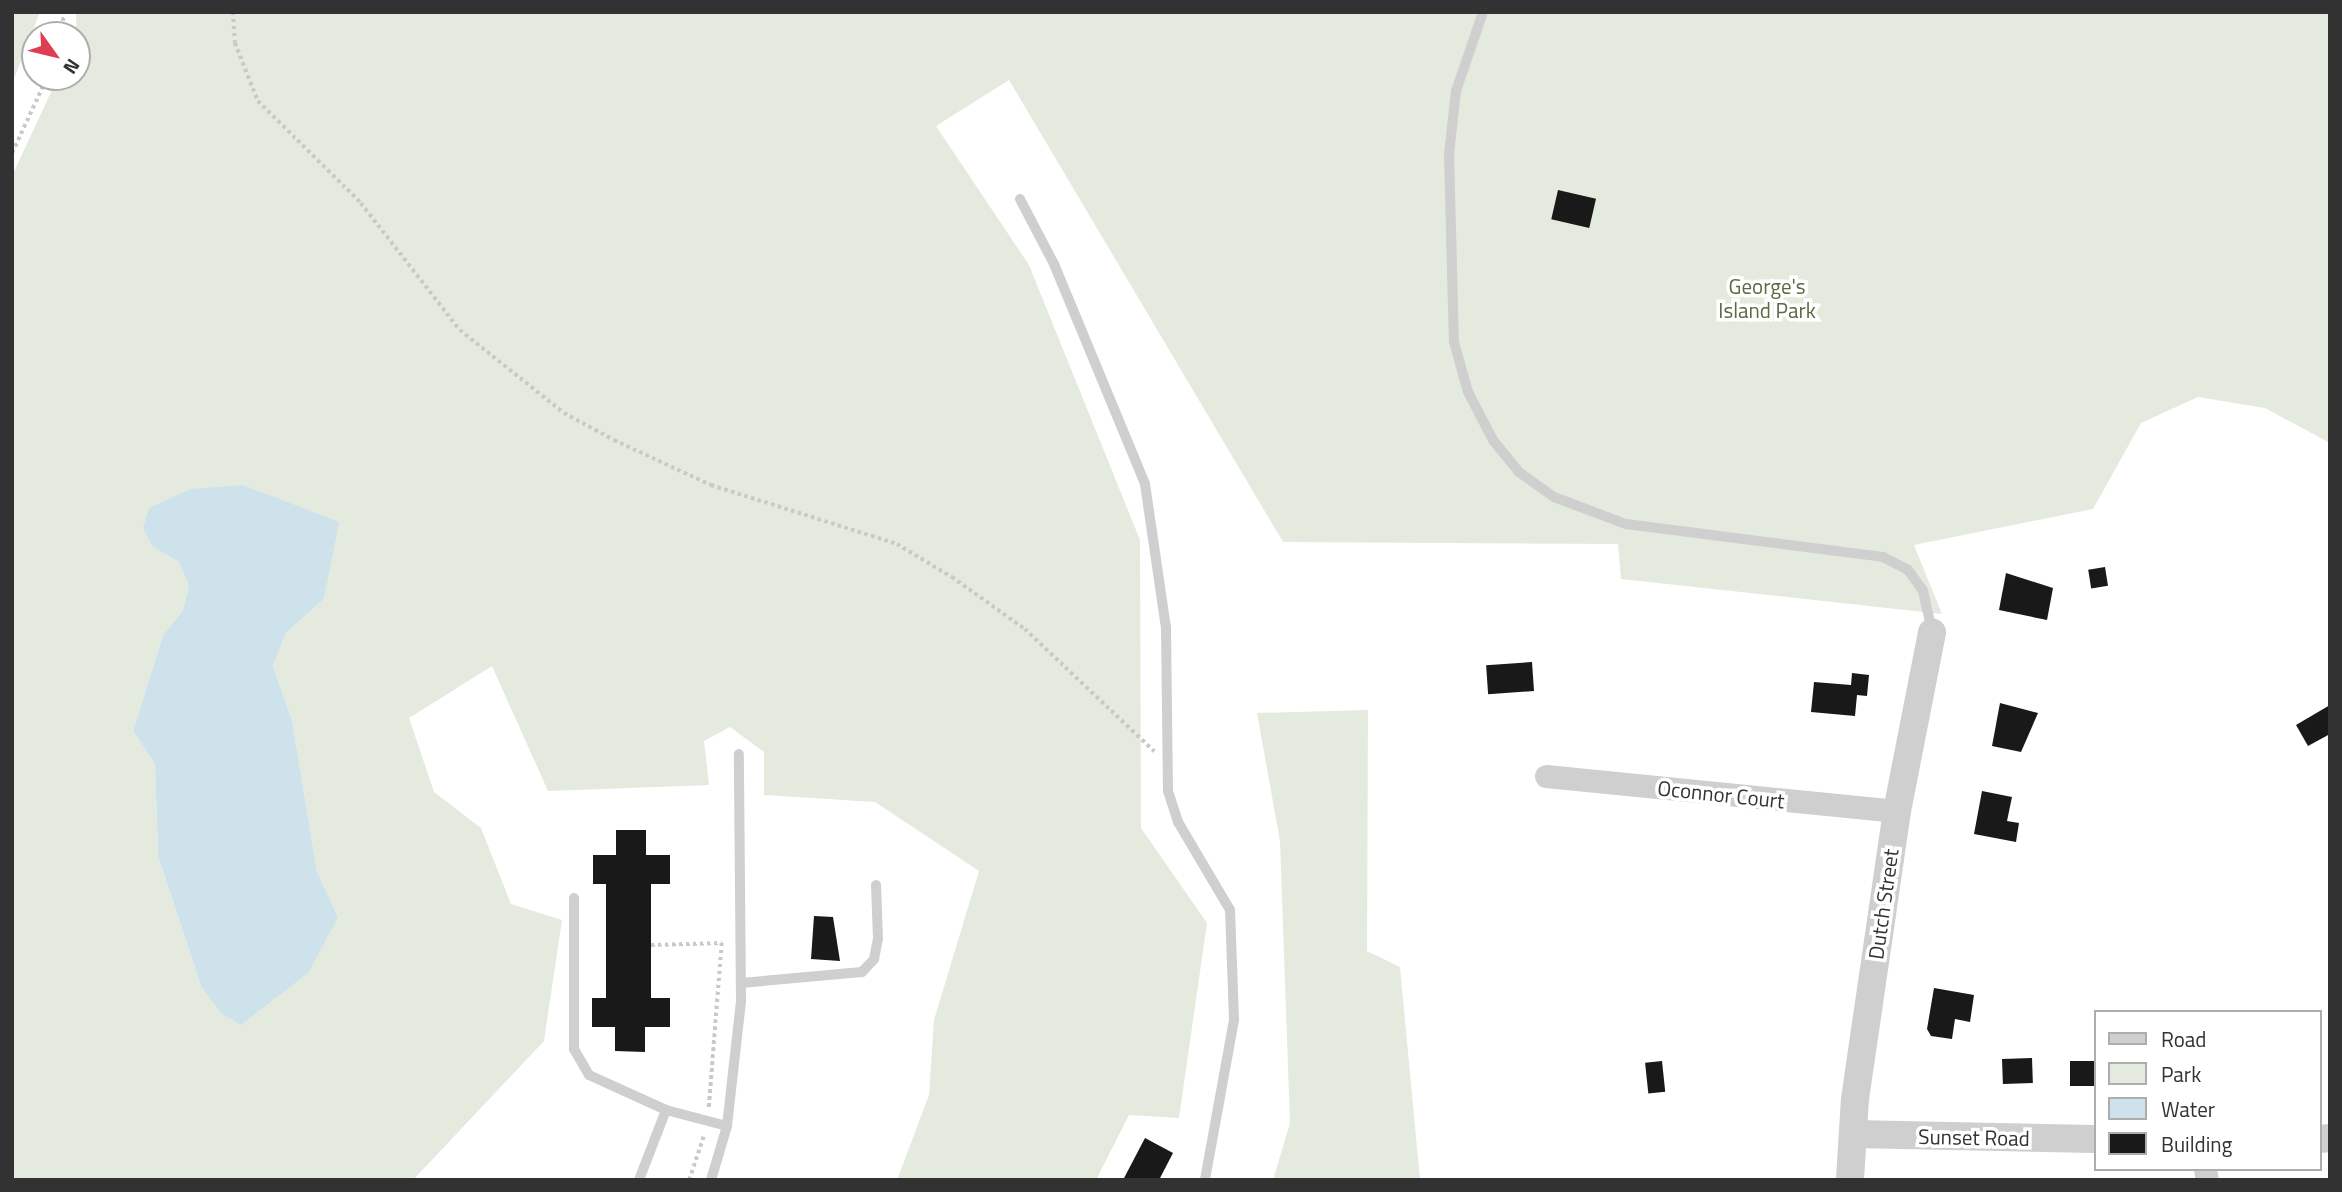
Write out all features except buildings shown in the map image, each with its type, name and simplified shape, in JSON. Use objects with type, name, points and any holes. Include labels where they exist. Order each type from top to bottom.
[{"type":"street","name":"Dutch Street","points":[[1850,1180],[1853,1134],[1897,811],[1932,632]]},
{"type":"street","name":"Oconnor Court","points":[[1546,776],[1897,811]]},
{"type":"street","name":"Sunset Road","points":[[1853,1134],[2094,1139]]},
{"type":"lane","points":[[1483,12],[1457,91],[1449,154],[1454,342],[1468,392],[1493,440],[1519,472],[1554,497],[1626,524],[1883,557],[1908,570],[1923,591],[1932,632]]},
{"type":"lane","points":[[1020,199],[1054,264],[1145,484],[1166,628],[1166,762],[1178,822],[1230,909],[1234,1020],[1205,1180]]},
{"type":"lane","points":[[711,1180],[727,1126],[741,982],[739,754]]},
{"type":"lane","points":[[741,982],[862,972],[874,959],[878,939],[876,885]]},
{"type":"lane","points":[[574,898],[574,1049],[589,1075],[620,1095],[727,1126]]},
{"type":"lane","points":[[639,1180],[666,1110]]},
{"type":"path","points":[[233,12],[235,43],[258,102],[361,203],[460,330],[564,413],[614,440],[711,485],[897,544],[952,577],[1025,629],[1166,762]]},
{"type":"path","points":[[12,153],[41,91]]},
{"type":"path","points":[[651,945],[722,943],[709,1110]]},
{"type":"path","points":[[689,1180],[705,1132]]},
{"type":"green space","points":[[12,12],[40,12],[36,21],[21,21],[21,61],[12,84]]},
{"type":"green space","name":"George's Island Park","points":[[76,12],[2330,12],[2330,443],[2265,408],[2198,397],[2141,423],[2093,509],[1914,545],[1942,614],[1621,579],[1618,544],[1283,542],[1009,80],[936,126],[1029,265],[1140,540],[1141,828],[1207,923],[1179,1118],[1129,1115],[1096,1180],[897,1180],[929,1095],[934,1020],[979,871],[875,802],[764,795],[764,752],[730,727],[704,741],[709,785],[548,791],[492,666],[409,718],[434,792],[481,828],[511,904],[562,920],[544,1041],[413,1180],[12,1180],[12,176],[51,91],[91,91],[91,21],[76,21]],"holes":[[[293,506],[338,522],[324,599],[286,633],[273,666],[292,720],[317,871],[338,917],[201,986],[158,856],[155,764],[133,731],[163,635],[183,610],[189,586],[179,562],[153,547]]]},
{"type":"green space","points":[[1368,710],[1367,951],[1400,967],[1420,1180],[1273,1180],[1290,1123],[1280,841],[1257,713]]},
{"type":"water","points":[[243,485],[339,522],[324,599],[286,633],[273,666],[292,720],[317,871],[338,917],[309,972],[241,1025],[221,1013],[201,986],[158,856],[155,764],[133,731],[163,635],[183,610],[189,586],[179,562],[153,547],[143,528],[149,508],[191,489]]}]
